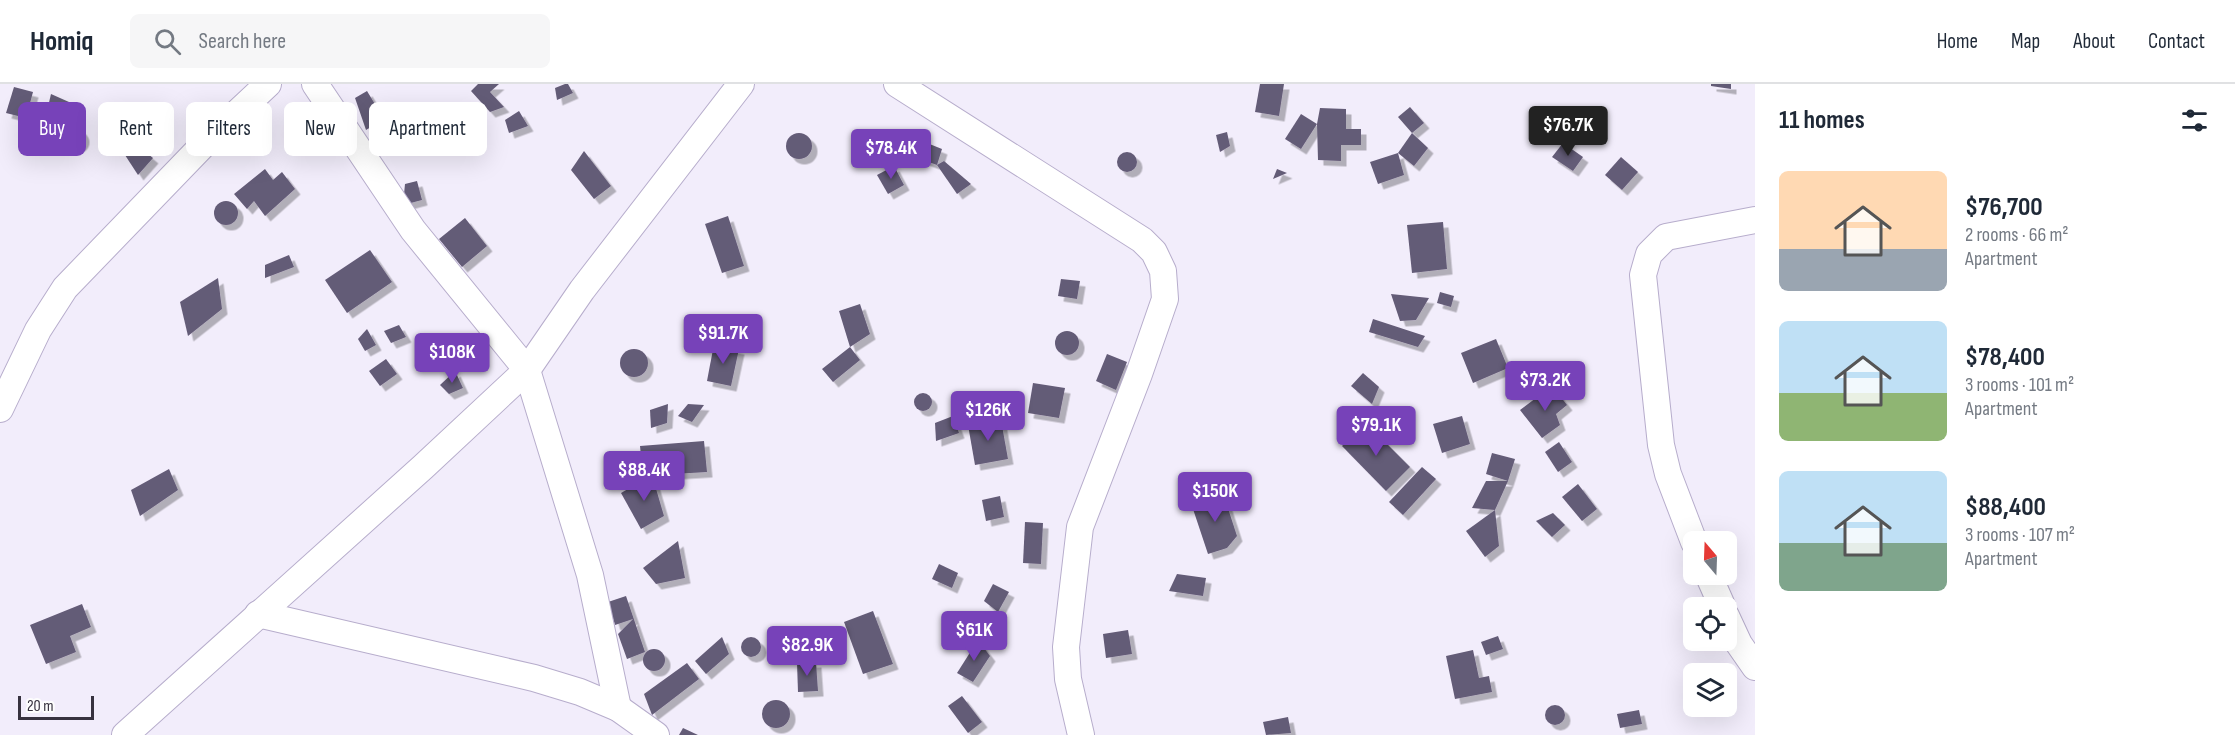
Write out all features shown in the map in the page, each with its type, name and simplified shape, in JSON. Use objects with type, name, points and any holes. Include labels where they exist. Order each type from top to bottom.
[{"type":"street","points":[[0,409],[38,330],[65,288],[206,142],[268,84]]},
{"type":"street","points":[[315,84],[413,230],[527,370],[590,575],[618,708]]},
{"type":"street","points":[[126,735],[527,370],[582,290],[741,84]]},
{"type":"street","points":[[897,84],[1142,240],[1154,252],[1163,270],[1165,299],[1139,374],[1080,527],[1066,647],[1068,679],[1081,735]]},
{"type":"street","points":[[1689,531],[1668,474],[1661,445],[1642,275],[1649,254],[1666,237],[1755,220]]},
{"type":"street","points":[[258,614],[534,678],[580,692],[618,708],[656,735]]},
{"type":"street","points":[[1737,640],[1755,667]]},
{"type":"building","points":[[478,84],[499,84],[490,92],[504,107],[490,112],[487,109],[487,102],[481,102],[471,91]]},
{"type":"building","points":[[568,84],[573,93],[557,100],[555,88]]},
{"type":"building","points":[[1260,84],[1284,84],[1279,116],[1255,112]]},
{"type":"building","points":[[1711,84],[1731,84],[1731,89],[1711,86]]},
{"type":"building","points":[[14,87],[33,92],[30,102],[18,102],[18,116],[6,113]]},
{"type":"building","points":[[367,91],[374,102],[369,102],[369,128],[366,130],[357,102],[355,98]]},
{"type":"building","points":[[51,94],[69,102],[49,102]]},
{"type":"building","points":[[1410,107],[1424,123],[1412,133],[1398,117]]},
{"type":"building","points":[[1320,108],[1346,109],[1346,129],[1361,129],[1361,145],[1341,145],[1341,161],[1318,160],[1317,124]]},
{"type":"building","points":[[519,111],[528,126],[509,133],[505,120]]},
{"type":"building","points":[[1301,114],[1317,124],[1301,149],[1285,139]]},
{"type":"building","points":[[1227,132],[1230,146],[1220,152],[1216,135]]},
{"type":"building","points":[[799,133],[808,137],[812,146],[808,155],[799,159],[790,155],[786,146],[790,137]]},
{"type":"building","points":[[1412,133],[1428,148],[1414,166],[1398,153]]},
{"type":"building","points":[[922,141],[942,149],[937,165],[915,157]]},
{"type":"building","points":[[1563,143],[1583,157],[1573,171],[1552,157]]},
{"type":"building","points":[[584,151],[611,186],[594,199],[571,170]]},
{"type":"building","points":[[1127,152],[1134,155],[1137,162],[1134,169],[1127,172],[1120,169],[1117,162],[1120,155]]},
{"type":"building","points":[[1398,153],[1404,175],[1378,184],[1370,162]]},
{"type":"building","points":[[126,156],[151,156],[153,158],[138,175]]},
{"type":"building","points":[[1621,157],[1638,172],[1622,190],[1605,175]]},
{"type":"building","points":[[944,161],[971,184],[957,194],[937,165]]},
{"type":"building","points":[[894,166],[904,185],[888,194],[877,175]]},
{"type":"building","points":[[265,169],[273,180],[282,172],[295,189],[265,216],[254,201],[247,209],[234,194]]},
{"type":"building","points":[[1277,169],[1287,173],[1273,179]]},
{"type":"building","points":[[417,181],[422,200],[403,205],[405,184]]},
{"type":"building","points":[[226,201],[235,204],[238,213],[235,222],[226,225],[217,222],[214,213],[217,204]]},
{"type":"building","points":[[728,216],[744,266],[722,273],[705,224]]},
{"type":"building","points":[[465,218],[487,246],[462,267],[439,239]]},
{"type":"building","points":[[1443,222],[1447,269],[1412,273],[1407,225]]},
{"type":"building","points":[[370,250],[392,282],[347,313],[325,280]]},
{"type":"building","points":[[289,255],[294,267],[265,278],[265,265]]},
{"type":"building","points":[[218,278],[222,309],[188,336],[180,302]]},
{"type":"building","points":[[1061,279],[1080,281],[1077,299],[1058,296]]},
{"type":"building","points":[[1440,292],[1454,296],[1451,307],[1437,303]]},
{"type":"building","points":[[1391,294],[1429,298],[1416,320],[1400,321]]},
{"type":"building","points":[[860,304],[870,334],[850,347],[839,311]]},
{"type":"building","points":[[1373,319],[1425,336],[1418,347],[1369,332]]},
{"type":"building","points":[[399,325],[406,337],[391,343],[384,331]]},
{"type":"building","points":[[367,329],[376,345],[365,351],[358,339]]},
{"type":"building","points":[[1067,331],[1075,335],[1079,343],[1075,351],[1067,355],[1059,351],[1055,343],[1059,335]]},
{"type":"building","points":[[1496,339],[1508,368],[1473,383],[1461,353]]},
{"type":"building","points":[[714,344],[739,349],[731,386],[707,381]]},
{"type":"building","points":[[850,347],[860,360],[833,382],[822,369]]},
{"type":"building","points":[[634,349],[644,353],[648,363],[644,373],[634,377],[624,373],[620,363],[624,353]]},
{"type":"building","points":[[1107,354],[1127,362],[1116,390],[1096,381]]},
{"type":"building","points":[[386,359],[397,374],[380,386],[369,371]]},
{"type":"building","points":[[455,371],[463,388],[449,394],[440,385]]},
{"type":"building","points":[[1363,373],[1379,387],[1372,404],[1351,386]]},
{"type":"building","points":[[1033,383],[1065,388],[1059,418],[1028,413]]},
{"type":"building","points":[[1552,386],[1567,405],[1556,414],[1560,425],[1542,438],[1520,410]]},
{"type":"building","points":[[923,393],[929,396],[932,402],[929,408],[923,411],[917,408],[914,402],[917,396]]},
{"type":"building","points":[[668,404],[667,423],[651,428],[650,410]]},
{"type":"building","points":[[688,404],[704,405],[692,422],[678,416]]},
{"type":"building","points":[[953,416],[959,433],[936,441],[935,423]]},
{"type":"building","points":[[1462,416],[1470,444],[1442,453],[1433,424]]},
{"type":"building","points":[[1001,420],[1008,459],[975,465],[968,425]]},
{"type":"building","points":[[1366,423],[1410,467],[1386,491],[1342,446]]},
{"type":"building","points":[[704,441],[707,472],[641,476],[633,479],[626,477],[620,470],[620,462],[626,455],[634,453],[641,456],[640,446]]},
{"type":"building","points":[[1559,442],[1572,462],[1558,472],[1545,452]]},
{"type":"building","points":[[1492,453],[1515,459],[1508,481],[1486,474]]},
{"type":"building","points":[[1422,467],[1436,479],[1403,515],[1389,502]]},
{"type":"building","points":[[169,469],[178,490],[140,516],[131,490]]},
{"type":"building","points":[[652,475],[664,516],[641,529],[621,493]]},
{"type":"building","points":[[1486,481],[1508,481],[1495,510],[1472,508]]},
{"type":"building","points":[[1578,484],[1597,509],[1582,521],[1562,497]]},
{"type":"building","points":[[1223,493],[1237,536],[1227,548],[1208,554],[1191,503]]},
{"type":"building","points":[[1000,496],[1004,517],[986,521],[982,500]]},
{"type":"building","points":[[1495,510],[1499,546],[1485,557],[1466,531]]},
{"type":"building","points":[[1553,513],[1565,525],[1552,537],[1536,521]]},
{"type":"building","points":[[1025,522],[1043,523],[1041,564],[1023,563]]},
{"type":"building","points":[[678,541],[685,578],[656,584],[643,568]]},
{"type":"building","points":[[939,564],[958,573],[952,588],[932,579]]},
{"type":"building","points":[[1177,574],[1206,578],[1203,596],[1169,591]]},
{"type":"building","points":[[993,584],[1009,592],[998,612],[984,601]]},
{"type":"building","points":[[626,596],[645,652],[627,659],[618,634],[633,619],[615,625],[608,602]]},
{"type":"building","points":[[82,604],[91,627],[70,636],[76,652],[46,664],[30,625]]},
{"type":"building","points":[[873,611],[893,664],[863,674],[844,622]]},
{"type":"building","points":[[1128,630],[1132,654],[1106,658],[1103,634]]},
{"type":"building","points":[[1498,636],[1503,649],[1486,655],[1481,642]]},
{"type":"building","points":[[722,637],[729,654],[706,674],[695,661]]},
{"type":"building","points":[[751,637],[758,640],[761,647],[758,654],[751,657],[744,654],[741,647],[744,640]]},
{"type":"building","points":[[978,640],[990,656],[973,682],[957,673]]},
{"type":"building","points":[[654,649],[662,652],[665,660],[662,668],[654,671],[646,668],[643,660],[646,652]]},
{"type":"building","points":[[1473,650],[1479,678],[1489,676],[1492,692],[1455,699],[1446,656]]},
{"type":"building","points":[[816,662],[818,691],[798,692],[797,663]]},
{"type":"building","points":[[687,663],[699,679],[652,715],[644,694]]},
{"type":"building","points":[[962,696],[982,722],[968,733],[948,706]]},
{"type":"building","points":[[776,700],[786,704],[790,714],[786,724],[776,728],[766,724],[762,714],[766,704]]},
{"type":"building","points":[[1555,705],[1562,708],[1565,715],[1562,722],[1555,725],[1548,722],[1545,715],[1548,708]]},
{"type":"building","points":[[1639,710],[1642,724],[1620,728],[1617,714]]},
{"type":"building","points":[[1288,717],[1291,733],[1266,735],[1263,722]]},
{"type":"building","points":[[683,728],[698,735],[679,735]]}]
